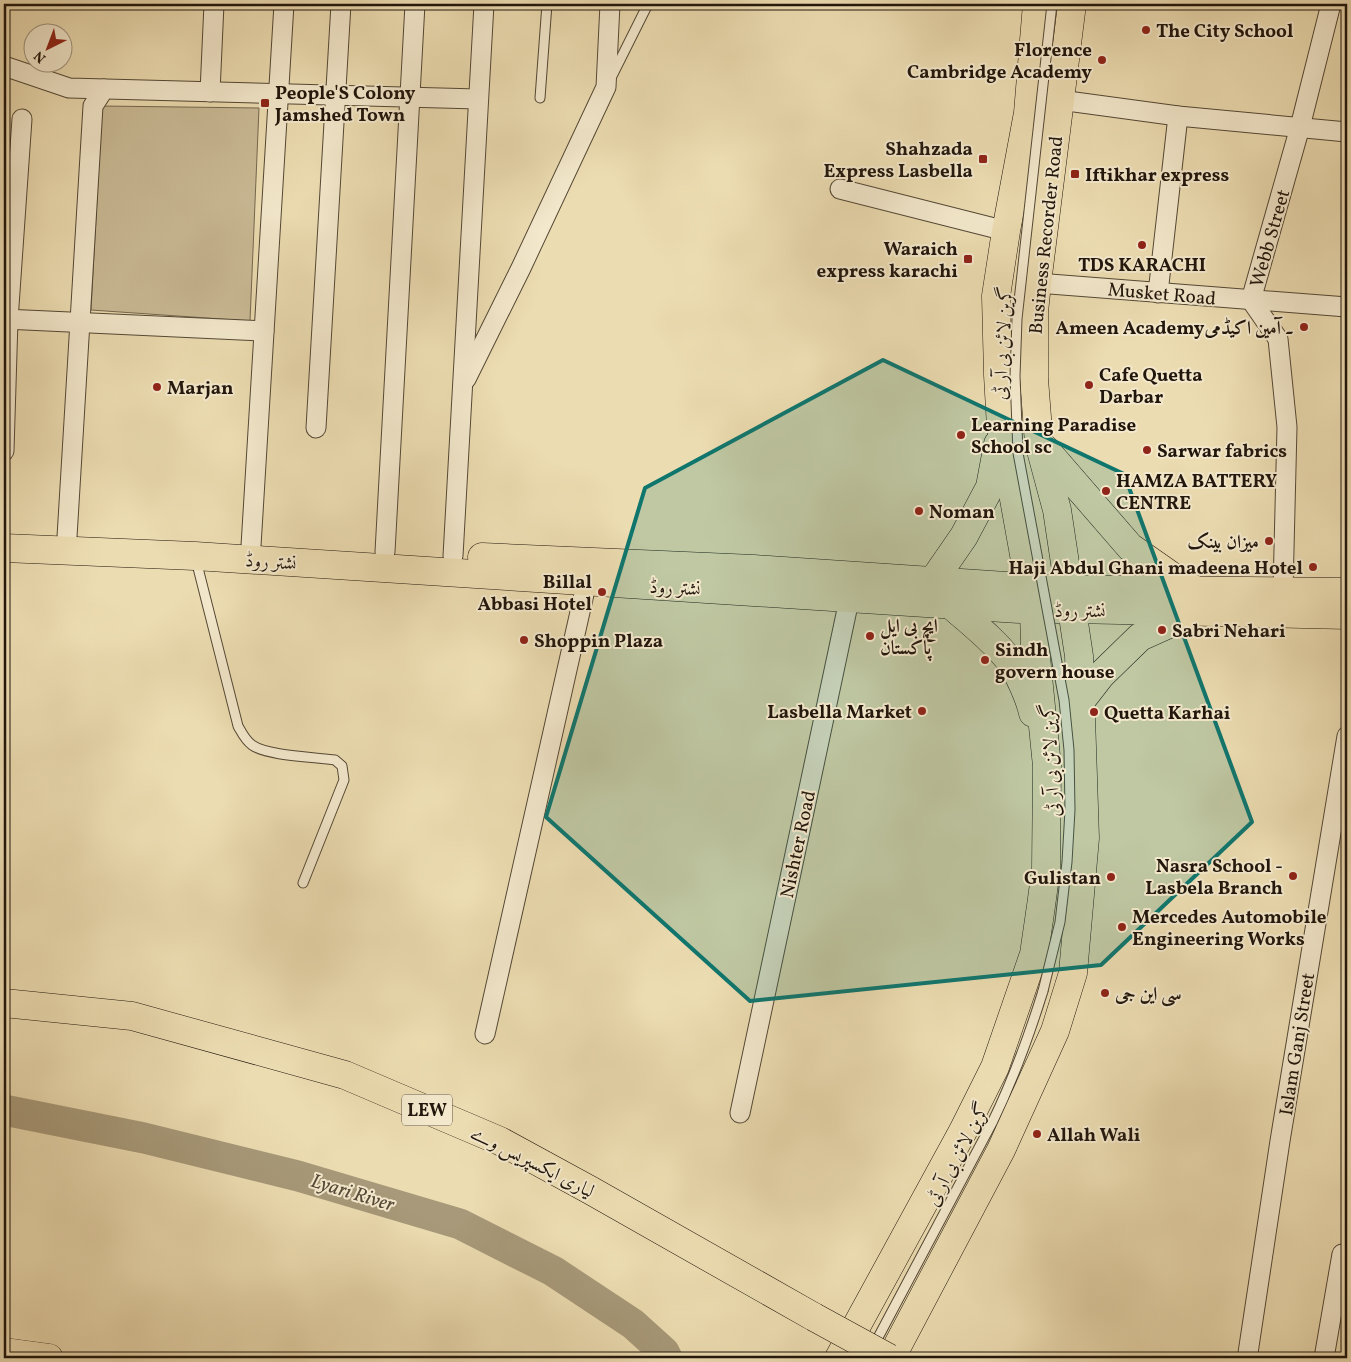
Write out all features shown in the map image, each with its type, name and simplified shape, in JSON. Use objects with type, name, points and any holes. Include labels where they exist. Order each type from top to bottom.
[{"type":"main road","name":"Business Recorder Road","points":[[839,1358],[995,1067],[1034,954],[1046,869],[1047,766],[1032,599],[1001,427],[996,296],[1028,113],[1037,4]]},
{"type":"main road","name":"Business Recorder Road","points":[[890,1358],[910,1324],[1001,1150],[1055,1030],[1073,973],[1085,838],[1079,656],[1057,510],[1039,442],[1034,379],[1034,312],[1072,4]]},
{"type":"main road","points":[[933,581],[964,536],[990,487],[1001,427]]},
{"type":"main road","points":[[1039,442],[1130,547],[1170,575],[1196,601],[1140,637],[1101,675],[1080,702]]},
{"type":"main road","name":"نشتر روڈ","points":[[4,532],[68,537],[453,556],[589,571]]},
{"type":"main road","name":"نشتر روڈ","points":[[4,548],[589,571],[852,586],[933,581],[1032,599]]},
{"type":"main road","name":"نشتر روڈ","points":[[852,586],[950,604],[1032,599],[1196,601],[1347,614]]},
{"type":"main road","name":"نشتر روڈ","points":[[1196,601],[1283,590],[1347,592]]},
{"type":"main road","points":[[950,604],[986,636],[1010,661],[1030,702],[1047,766]]},
{"type":"main road","name":"لیاری ایکسپریس وے","points":[[4,1003],[132,1016],[345,1075],[500,1141],[890,1358]]},
{"type":"main road","points":[[4,1352],[49,1358]]},
{"type":"street","points":[[210,92],[214,4]]},
{"type":"street","points":[[251,546],[284,4]]},
{"type":"street","points":[[316,428],[341,4]]},
{"type":"street","points":[[385,552],[414,4]]},
{"type":"street","points":[[453,556],[484,4]]},
{"type":"street","points":[[462,386],[521,268],[606,87],[610,4]]},
{"type":"street","name":"Webb Street","points":[[1283,590],[1286,427],[1278,339],[1251,300],[1300,127],[1331,4]]},
{"type":"street","points":[[4,66],[69,88],[478,99]]},
{"type":"street","points":[[68,537],[92,106],[104,89]]},
{"type":"street","points":[[1060,100],[1178,116],[1347,132]]},
{"type":"street","points":[[1158,293],[1178,116]]},
{"type":"street","points":[[4,451],[6,320],[22,119]]},
{"type":"street","points":[[840,189],[1006,231]]},
{"type":"street","name":"Musket Road","points":[[1037,283],[1347,307]]},
{"type":"street","points":[[6,320],[264,332]]},
{"type":"street","points":[[485,1034],[589,571]]},
{"type":"street","name":"Nishter Road","points":[[740,1113],[852,586]]},
{"type":"street","name":"Islam Ganj Street","points":[[1248,1352],[1281,1131],[1347,736]]},
{"type":"street","points":[[1324,1358],[1345,1254]]},
{"type":"lane","points":[[540,98],[547,4]]},
{"type":"lane","points":[[606,87],[648,4]]},
{"type":"lane","name":"گرین لائن بی آر ٹی","points":[[867,1358],[1007,1092],[1043,991],[1060,922],[1069,838],[1068,726],[1021,471],[1014,405],[1017,320],[1052,4]]},
{"type":"lane","points":[[195,556],[238,726],[245,738],[252,745],[264,751],[335,760],[342,766],[344,780],[303,883]]},
{"type":"highlighted area","points":[[883,360],[1124,474],[1252,822],[1101,965],[750,1001],[546,817],[645,488]]},
{"type":"shaded area","points":[[102,106],[259,108],[250,321],[91,310]]},
{"type":"waterway","name":"Lyari River","points":[[4,1110],[144,1138],[298,1176],[460,1224],[553,1271],[633,1324],[664,1352],[667,1358]]},
{"type":"place","name":"The City School","points":[[1146,30]]},
{"type":"place","name":"Florence Cambridge Academy","points":[[1102,60]]},
{"type":"place","name":"People'S Colony Jamshed Town","points":[[265,103]]},
{"type":"place","name":"Shahzada Express Lasbella","points":[[983,159]]},
{"type":"place","name":"Iftikhar express","points":[[1075,174]]},
{"type":"place","name":"TDS KARACHI","points":[[1142,245]]},
{"type":"place","name":"Waraich express karachi","points":[[968,259]]},
{"type":"place","name":"Ameen Academy۔ آمین اکیڈمی","points":[[1304,327]]},
{"type":"place","name":"Cafe Quetta Darbar","points":[[1089,385]]},
{"type":"place","name":"Marjan","points":[[157,387]]},
{"type":"place","name":"Learning Paradise School sc","points":[[961,435]]},
{"type":"place","name":"Sarwar fabrics","points":[[1147,450]]},
{"type":"place","name":"HAMZA BATTERY CENTRE","points":[[1106,491]]},
{"type":"place","name":"Noman","points":[[919,511]]},
{"type":"place","name":"میزان بینک","points":[[1269,541]]},
{"type":"place","name":"Haji Abdul Ghani madeena Hotel","points":[[1313,567]]},
{"type":"place","name":"Billal Abbasi Hotel","points":[[602,592]]},
{"type":"place","name":"Sabri Nehari","points":[[1162,630]]},
{"type":"place","name":"ایچ بی ایل پاکستان","points":[[870,636]]},
{"type":"place","name":"Shoppin Plaza","points":[[524,640]]},
{"type":"place","name":"Sindh govern house","points":[[985,660]]},
{"type":"place","name":"Lasbella Market","points":[[922,711]]},
{"type":"place","name":"Quetta Karhai","points":[[1094,712]]},
{"type":"place","name":"Nasra School - Lasbela Branch","points":[[1293,876]]},
{"type":"place","name":"Gulistan","points":[[1111,877]]},
{"type":"place","name":"Mercedes Automobile Engineering Works","points":[[1122,927]]},
{"type":"place","name":"سی این جی","points":[[1105,993]]},
{"type":"place","name":"Allah Wali","points":[[1037,1134]]}]
